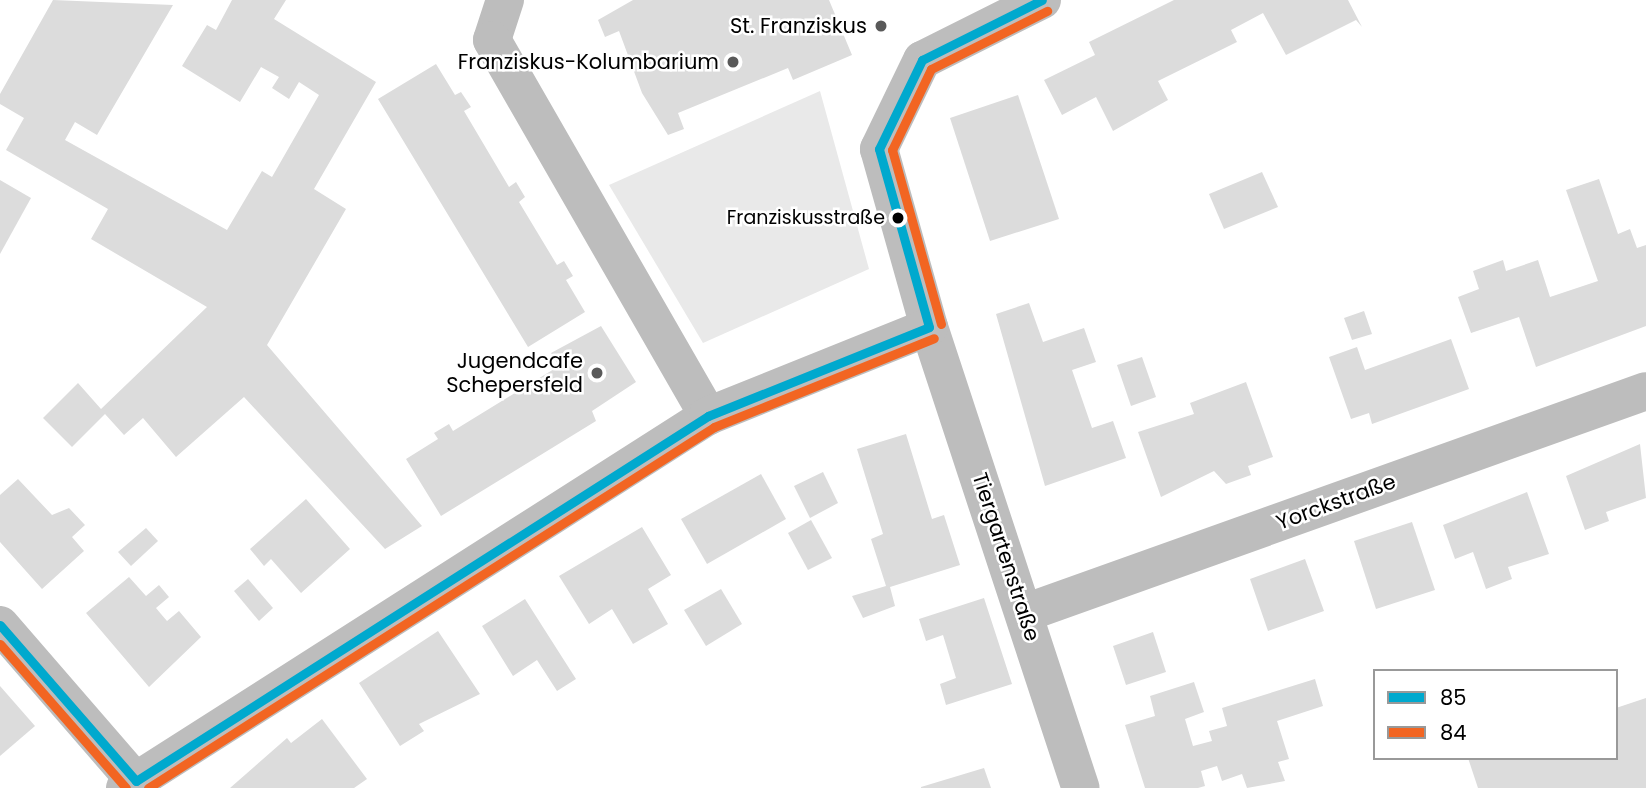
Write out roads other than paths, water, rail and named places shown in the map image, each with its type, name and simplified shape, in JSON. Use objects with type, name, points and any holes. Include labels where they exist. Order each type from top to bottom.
[{"type":"street","points":[[505,0],[492,40],[708,416]]},
{"type":"street","points":[[0,625],[134,786],[708,416],[929,327],[879,149],[922,60],[1042,0]]},
{"type":"street","name":"Tiergartenstraße","points":[[929,327],[1081,788]]},
{"type":"street","name":"Yorckstraße","points":[[1025,613],[1646,391]]},
{"type":"place","name":"St. Franziskus","points":[[881,26]]},
{"type":"place","name":"Franziskus-Kolumbarium","points":[[733,62]]},
{"type":"place","name":"Franziskusstraße","points":[[898,218]]},
{"type":"place","name":"Jugendcafe Schepersfeld","points":[[597,373]]}]
